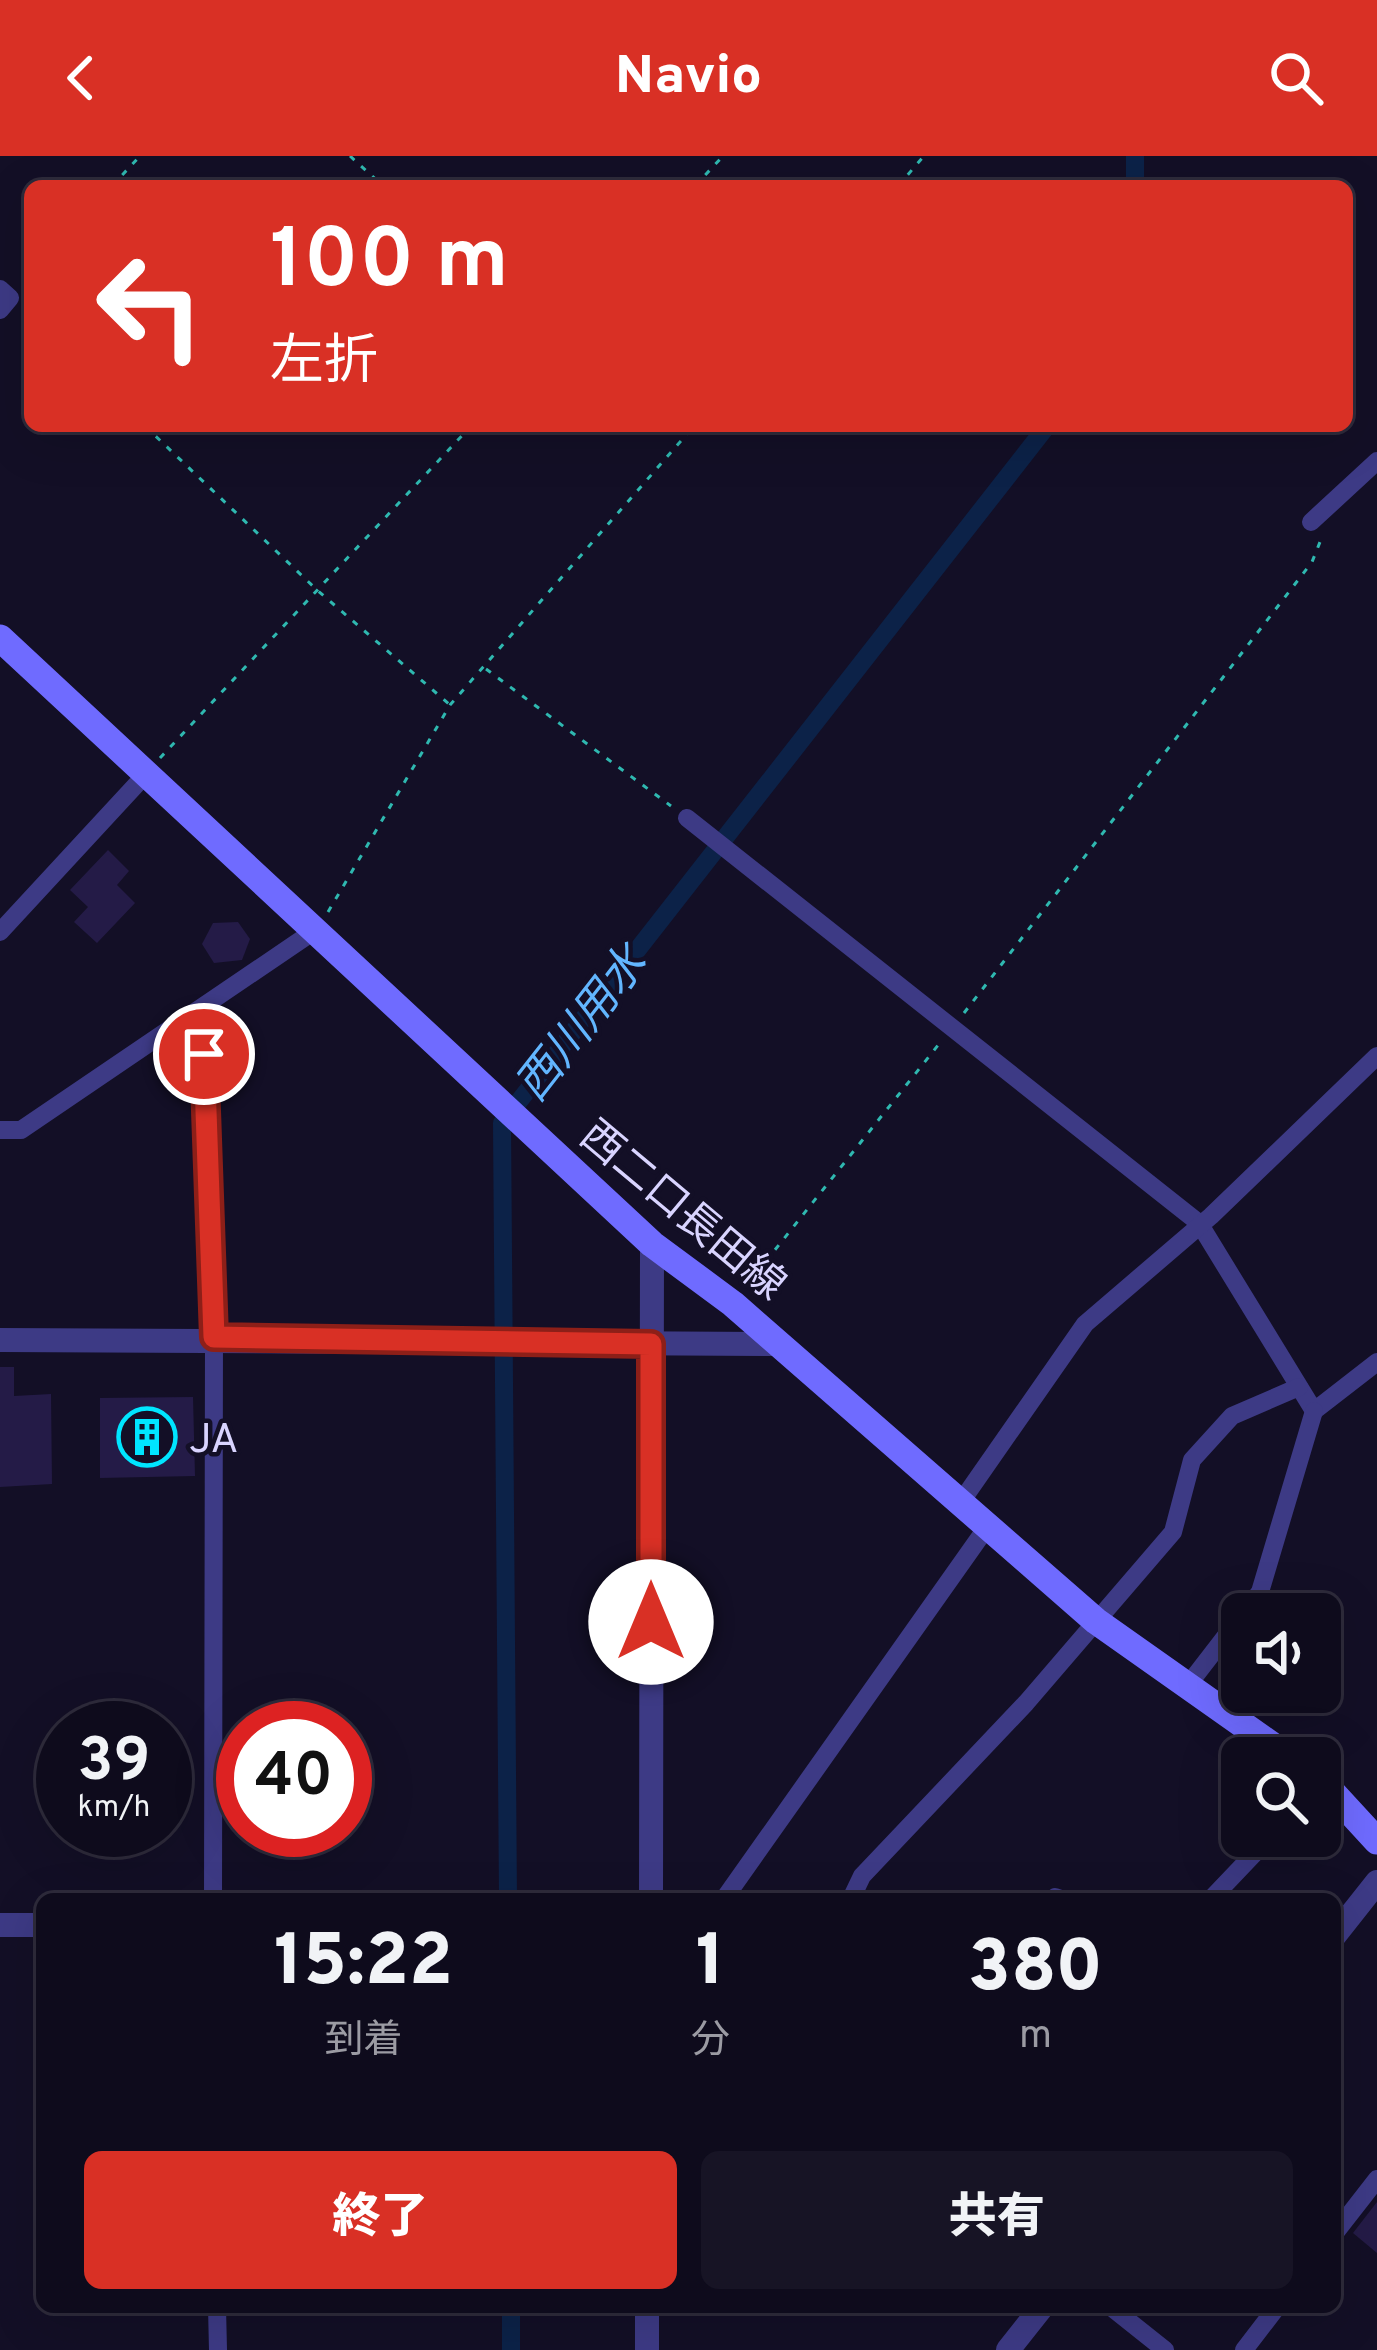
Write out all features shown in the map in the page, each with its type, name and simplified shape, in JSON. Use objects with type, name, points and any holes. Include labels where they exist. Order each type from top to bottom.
[{"type":"main road","name":"西二口長田線","points":[[0,638],[652,1244],[733,1304],[963,1499],[987,1527],[1096,1621],[1260,1737]]},
{"type":"main road","points":[[1341,1803],[1377,1841]]},
{"type":"street","points":[[0,289],[10,298],[0,310]]},
{"type":"street","points":[[1311,522],[1377,461]]},
{"type":"street","points":[[0,932],[147,773]]},
{"type":"street","points":[[687,818],[1199,1223],[1313,1411]]},
{"type":"street","points":[[0,1130],[21,1130],[317,929]]},
{"type":"street","points":[[203,1007],[214,1337],[213,1893]]},
{"type":"street","points":[[963,1499],[1085,1324],[1377,1056]]},
{"type":"street","points":[[651,1893],[652,1244]]},
{"type":"street","points":[[0,1340],[214,1337],[472,1345],[777,1344]]},
{"type":"street","points":[[1259,1593],[1313,1411],[1377,1362]]},
{"type":"street","points":[[854,1893],[862,1876],[1173,1532],[1192,1460],[1232,1416],[1299,1387]]},
{"type":"street","points":[[728,1893],[987,1527]]},
{"type":"street","points":[[1187,1685],[1221,1642]]},
{"type":"street","points":[[1217,1893],[1251,1857]]},
{"type":"street","points":[[1341,1927],[1377,1882]]},
{"type":"street","points":[[0,1925],[36,1925]]},
{"type":"street","points":[[1341,2225],[1377,2180]]},
{"type":"street","points":[[217,2313],[218,2350]]},
{"type":"street","points":[[647,2313],[647,2350]]},
{"type":"street","points":[[1008,2350],[1037,2313]]},
{"type":"street","points":[[1119,2313],[1165,2350]]},
{"type":"street","points":[[1244,2350],[1272,2313]]},
{"type":"path","points":[[118,180],[140,156]]},
{"type":"path","points":[[350,156],[376,180]]},
{"type":"path","points":[[701,180],[723,156]]},
{"type":"path","points":[[903,180],[924,156]]},
{"type":"path","points":[[151,432],[317,590],[451,705]]},
{"type":"path","points":[[147,773],[465,432]]},
{"type":"path","points":[[317,929],[451,705],[689,432]]},
{"type":"path","points":[[733,1304],[1312,562],[1323,536],[1311,522]]},
{"type":"path","points":[[485,669],[687,818]]},
{"type":"building","points":[[108,850],[129,871],[117,885],[135,903],[97,943],[74,922],[88,907],[70,890]]},
{"type":"building","points":[[238,922],[250,939],[242,960],[214,963],[202,944],[213,923]]},
{"type":"building","points":[[0,1367],[14,1367],[14,1396],[51,1394],[52,1484],[0,1487]]},
{"type":"building","name":"JA","points":[[193,1397],[195,1476],[100,1478],[100,1398]]},
{"type":"building","points":[[1377,2202],[1377,2253],[1353,2233]]},
{"type":"waterway","name":"西川用水","points":[[1135,156],[1135,180]]},
{"type":"waterway","name":"西川用水","points":[[508,1893],[502,1123],[1042,432]]},
{"type":"waterway","name":"西川用水","points":[[511,2313],[511,2350]]},
{"type":"place","name":"JA","points":[[147,1437]]},
{"type":"route","points":[[204,1054],[214,1337],[472,1345],[651,1344],[651,1622]]}]
